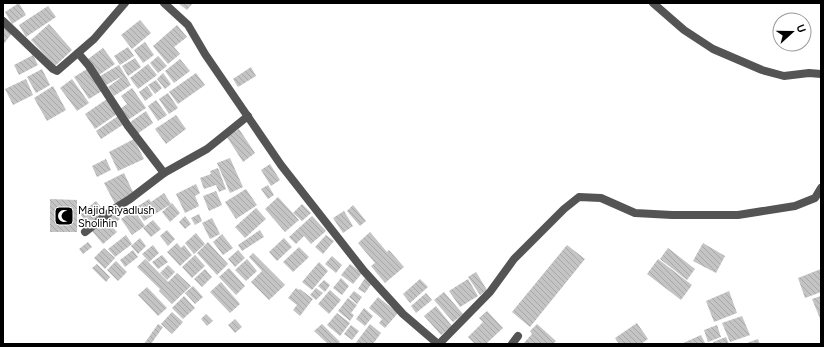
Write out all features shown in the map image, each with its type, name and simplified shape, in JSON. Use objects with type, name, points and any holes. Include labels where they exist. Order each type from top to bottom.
[{"type":"street","points":[[3,21],[54,70],[59,70],[94,39],[126,3]]},
{"type":"street","points":[[164,3],[188,25],[205,54],[281,165],[364,271],[403,314],[438,344],[490,292],[520,253],[564,209],[580,196],[601,198],[635,213],[672,215],[738,215],[795,206],[815,198],[821,188]]},
{"type":"street","points":[[653,3],[684,30],[713,49],[762,70],[784,76],[809,72],[821,74]]},
{"type":"street","points":[[78,53],[128,126],[164,173]]},
{"type":"street","points":[[85,232],[164,173],[207,149],[248,116]]},
{"type":"street","points":[[512,344],[518,336]]},
{"type":"building","points":[[19,3],[26,15],[12,24],[5,12]]},
{"type":"building","points":[[193,3],[187,10],[179,4]]},
{"type":"building","points":[[48,6],[56,17],[26,37],[19,25]]},
{"type":"building","points":[[140,20],[151,33],[132,49],[121,35]]},
{"type":"building","points":[[49,24],[72,50],[55,66],[31,40]]},
{"type":"building","points":[[177,25],[187,37],[174,47],[180,54],[168,64],[153,46]]},
{"type":"building","points":[[3,26],[12,33],[3,45]]},
{"type":"building","points":[[145,42],[154,55],[143,63],[134,50]]},
{"type":"building","points":[[128,47],[134,56],[120,65],[114,56]]},
{"type":"building","points":[[103,48],[115,64],[99,75],[88,59]]},
{"type":"building","points":[[33,55],[38,65],[19,75],[14,65]]},
{"type":"building","points":[[158,56],[167,66],[158,73],[150,63]]},
{"type":"building","points":[[135,58],[141,67],[128,76],[122,66]]},
{"type":"building","points":[[180,59],[190,71],[174,83],[165,71]]},
{"type":"building","points":[[148,64],[157,75],[138,89],[130,78]]},
{"type":"building","points":[[119,65],[131,85],[114,96],[108,87],[123,76],[106,85],[100,76]]},
{"type":"building","points":[[251,67],[256,76],[238,87],[233,79]]},
{"type":"building","points":[[42,69],[50,85],[36,93],[27,77]]},
{"type":"building","points":[[87,69],[102,91],[89,99],[74,77]]},
{"type":"building","points":[[163,73],[171,84],[165,89],[157,79]]},
{"type":"building","points":[[196,73],[205,85],[178,104],[169,92]]},
{"type":"building","points":[[26,79],[33,95],[13,105],[5,89]]},
{"type":"building","points":[[72,79],[89,103],[77,111],[60,88]]},
{"type":"building","points":[[156,80],[162,88],[155,94],[148,85]]},
{"type":"building","points":[[53,86],[66,110],[47,121],[34,98]]},
{"type":"building","points":[[147,86],[153,95],[145,101],[139,92]]},
{"type":"building","points":[[132,88],[146,108],[128,120],[120,109],[127,104],[121,96]]},
{"type":"building","points":[[168,93],[178,108],[169,114],[159,99]]},
{"type":"building","points":[[107,99],[117,114],[95,129],[85,114]]},
{"type":"building","points":[[156,100],[167,115],[158,121],[148,106]]},
{"type":"building","points":[[146,111],[153,123],[137,134],[129,123]]},
{"type":"building","points":[[176,115],[186,129],[166,144],[155,129]]},
{"type":"building","points":[[118,116],[124,124],[101,139],[96,131]]},
{"type":"building","points":[[239,129],[255,153],[243,162],[227,137]]},
{"type":"building","points":[[134,139],[144,159],[118,171],[109,152]]},
{"type":"building","points":[[230,158],[243,187],[230,193],[217,163]]},
{"type":"building","points":[[106,159],[111,170],[97,177],[92,166]]},
{"type":"building","points":[[270,164],[280,180],[271,186],[261,170]]},
{"type":"building","points":[[218,168],[226,189],[219,192],[216,185],[204,189],[200,178],[211,174],[210,171]]},
{"type":"building","points":[[124,173],[134,194],[115,204],[104,183]]},
{"type":"building","points":[[196,184],[200,193],[195,196],[199,206],[185,213],[176,194]]},
{"type":"building","points":[[268,185],[274,195],[268,199],[261,189]]},
{"type":"building","points":[[246,189],[257,205],[236,219],[225,202]]},
{"type":"building","points":[[216,191],[222,205],[209,211],[203,196]]},
{"type":"building","points":[[164,193],[171,204],[144,221],[135,208],[149,199],[151,202]]},
{"type":"building","points":[[278,197],[299,220],[285,232],[265,209]]},
{"type":"building","name":"Majid Riyadlush Sholihin","points":[[50,199],[77,200],[77,232],[50,232]]},
{"type":"building","points":[[96,201],[106,213],[89,226],[80,214]]},
{"type":"building","points":[[172,203],[180,213],[170,222],[162,212]]},
{"type":"building","points":[[302,204],[311,213],[302,221],[293,213]]},
{"type":"building","points":[[353,205],[366,221],[360,226],[347,211]]},
{"type":"building","points":[[256,208],[266,219],[245,238],[235,227]]},
{"type":"building","points":[[134,210],[145,226],[132,235],[121,219]]},
{"type":"building","points":[[113,211],[120,219],[113,225],[107,217]]},
{"type":"building","points":[[344,211],[353,226],[343,233],[333,218]]},
{"type":"building","points":[[199,214],[202,221],[195,225],[191,218]]},
{"type":"building","points":[[185,216],[191,224],[185,229],[179,222]]},
{"type":"building","points":[[312,216],[326,231],[311,244],[304,236],[296,244],[289,237]]},
{"type":"building","points":[[212,218],[220,234],[210,239],[202,223]]},
{"type":"building","points":[[105,219],[117,232],[103,244],[92,231]]},
{"type":"building","points":[[153,220],[161,229],[151,237],[143,228]]},
{"type":"building","points":[[167,230],[175,239],[168,246],[160,236]]},
{"type":"building","points":[[260,230],[264,237],[242,251],[238,245]]},
{"type":"building","points":[[370,232],[387,252],[389,250],[404,267],[385,283],[371,266],[375,263],[358,243]]},
{"type":"building","points":[[196,233],[205,244],[194,254],[185,243]]},
{"type":"building","points":[[222,234],[233,248],[223,255],[213,242]]},
{"type":"building","points":[[126,235],[132,244],[115,257],[108,249]]},
{"type":"building","points":[[326,235],[334,241],[323,254],[315,247]]},
{"type":"building","points":[[140,238],[146,246],[138,254],[131,246]]},
{"type":"building","points":[[284,238],[292,247],[277,261],[269,252]]},
{"type":"building","points":[[88,242],[92,247],[83,254],[79,249]]},
{"type":"building","points":[[208,242],[228,264],[217,275],[197,253]]},
{"type":"building","points":[[177,243],[181,248],[184,245],[192,255],[180,266],[167,252]]},
{"type":"building","points":[[703,243],[725,256],[716,273],[693,261]]},
{"type":"building","points":[[153,245],[159,253],[149,262],[142,254]]},
{"type":"building","points":[[567,245],[585,259],[530,327],[512,312]]},
{"type":"building","points":[[299,247],[309,257],[293,272],[283,262]]},
{"type":"building","points":[[104,248],[115,258],[105,269],[94,258]]},
{"type":"building","points":[[668,248],[695,269],[687,280],[660,259]]},
{"type":"building","points":[[133,250],[138,257],[125,267],[120,260]]},
{"type":"building","points":[[238,250],[245,258],[235,267],[228,259]]},
{"type":"building","points":[[253,253],[285,285],[269,300],[251,282],[262,271],[249,257]]},
{"type":"building","points":[[162,255],[168,262],[158,269],[152,262]]},
{"type":"building","points":[[195,255],[205,266],[192,278],[182,267]]},
{"type":"building","points":[[332,256],[342,265],[336,273],[325,264]]},
{"type":"building","points":[[145,259],[168,282],[177,273],[191,286],[172,304],[159,291],[160,289],[137,267]]},
{"type":"building","points":[[247,259],[257,271],[246,281],[235,270]]},
{"type":"building","points":[[658,259],[692,285],[681,300],[647,274]]},
{"type":"building","points":[[116,261],[127,272],[118,281],[107,270]]},
{"type":"building","points":[[319,262],[328,271],[312,290],[302,282]]},
{"type":"building","points":[[97,264],[110,277],[106,282],[92,268]]},
{"type":"building","points":[[350,264],[362,273],[353,284],[341,275]]},
{"type":"building","points":[[168,265],[175,272],[167,280],[160,273]]},
{"type":"building","points":[[229,268],[245,286],[236,295],[219,277]]},
{"type":"building","points":[[205,269],[212,277],[202,287],[194,279]]},
{"type":"building","points":[[821,269],[821,292],[805,298],[798,278]]},
{"type":"building","points":[[476,272],[487,290],[480,295],[468,277]]},
{"type":"building","points":[[341,278],[349,286],[342,295],[333,288]]},
{"type":"building","points":[[365,278],[372,283],[365,293],[358,289]]},
{"type":"building","points":[[420,279],[428,287],[410,303],[403,294]]},
{"type":"building","points":[[468,279],[478,296],[460,307],[449,291]]},
{"type":"building","points":[[324,280],[330,285],[325,292],[318,286]]},
{"type":"building","points":[[221,282],[240,304],[230,313],[210,292]]},
{"type":"building","points":[[193,286],[203,297],[195,304],[185,293]]},
{"type":"building","points":[[147,287],[167,308],[158,316],[138,295]]},
{"type":"building","points":[[296,288],[299,290],[300,289],[313,299],[300,316],[293,310],[297,305],[288,298]]},
{"type":"building","points":[[316,288],[323,293],[316,300],[310,295]]},
{"type":"building","points":[[330,290],[341,300],[329,314],[318,304]]},
{"type":"building","points":[[354,291],[362,297],[357,304],[349,297]]},
{"type":"building","points":[[729,291],[737,313],[714,322],[706,301]]},
{"type":"building","points":[[444,292],[463,314],[453,322],[434,300]]},
{"type":"building","points":[[426,293],[432,300],[416,313],[411,306]]},
{"type":"building","points":[[184,296],[195,308],[183,319],[172,308]]},
{"type":"building","points":[[821,296],[821,321],[812,299]]},
{"type":"building","points":[[378,297],[398,313],[385,328],[379,323],[382,319],[369,308]]},
{"type":"building","points":[[348,298],[357,305],[351,313],[354,315],[350,321],[338,311]]},
{"type":"building","points":[[436,306],[452,326],[441,335],[424,316]]},
{"type":"building","points":[[364,308],[373,316],[365,326],[356,319]]},
{"type":"building","points":[[487,311],[503,328],[486,344],[475,344],[468,337],[483,322],[479,318]]},
{"type":"building","points":[[172,312],[183,322],[172,334],[161,324]]},
{"type":"building","points":[[337,313],[350,323],[340,336],[327,325]]},
{"type":"building","points":[[206,314],[213,321],[207,326],[201,319]]},
{"type":"building","points":[[742,316],[750,335],[730,342],[722,323]]},
{"type":"building","points":[[235,319],[242,327],[235,333],[228,325]]},
{"type":"building","points":[[637,323],[648,339],[641,344],[619,344],[615,338]]},
{"type":"building","points":[[158,324],[163,327],[151,344],[144,344]]},
{"type":"building","points":[[322,324],[340,342],[338,344],[328,344],[314,331]]},
{"type":"building","points":[[370,324],[381,333],[373,344],[355,344]]},
{"type":"building","points":[[537,324],[556,341],[553,344],[523,344],[532,334],[530,331]]},
{"type":"building","points":[[351,325],[359,331],[352,340],[344,334]]},
{"type":"building","points":[[717,325],[721,337],[708,342],[704,330]]},
{"type":"building","points":[[701,335],[705,343],[681,344]]},
{"type":"building","points":[[726,337],[729,344],[714,344],[713,342]]},
{"type":"building","points":[[758,339],[760,344],[744,344]]},
{"type":"place","name":"Majid Riyadlush Sholihin","points":[[64,216]]}]
